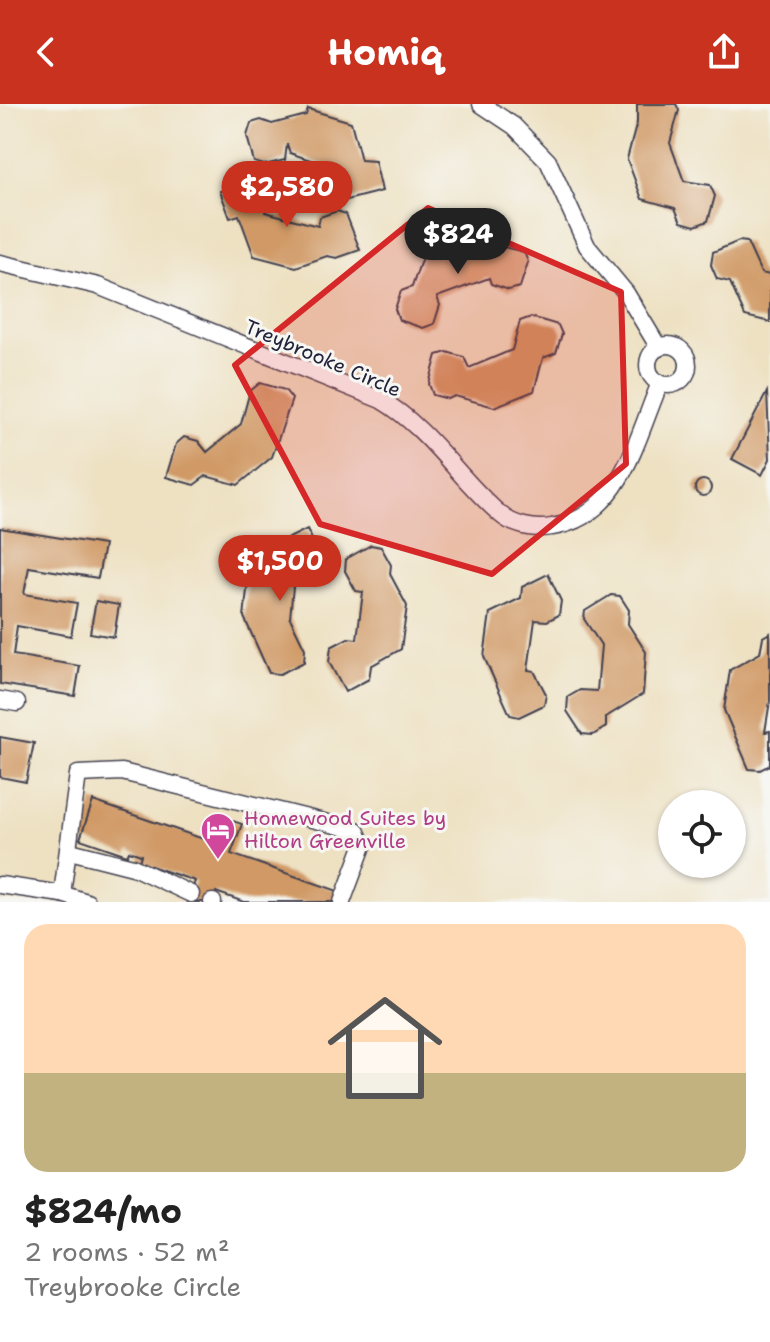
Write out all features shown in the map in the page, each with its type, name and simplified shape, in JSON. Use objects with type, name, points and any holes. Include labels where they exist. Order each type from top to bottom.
[{"type":"street","points":[[481,104],[514,126],[548,161],[587,246],[626,293],[659,348],[677,348],[686,356],[688,369],[678,383],[660,383]]},
{"type":"street","name":"Treybrooke Circle","points":[[0,263],[98,286],[381,400],[406,415],[500,514],[532,528],[568,523],[601,506],[621,474],[660,383],[651,375],[649,363],[659,348]]},
{"type":"street","points":[[62,894],[70,851],[69,818],[78,774],[122,772],[356,830],[363,846],[342,902]]},
{"type":"street","points":[[70,851],[133,867],[191,894]]},
{"type":"street","points":[[0,885],[62,894],[87,902]]},
{"type":"highlighted area","points":[[428,208],[621,292],[626,464],[492,574],[320,524],[235,365]]},
{"type":"building","points":[[637,104],[676,104],[679,110],[670,143],[684,181],[710,185],[715,196],[708,221],[695,226],[681,222],[675,208],[642,199],[627,159],[637,122]]},
{"type":"building","points":[[308,109],[351,122],[361,160],[375,161],[382,191],[343,201],[337,177],[339,170],[290,153],[287,144],[285,160],[264,165],[254,162],[247,136],[251,123],[261,120],[272,124],[306,115]]},
{"type":"building","points":[[255,179],[262,181],[268,197],[265,212],[318,226],[320,217],[337,211],[346,214],[360,250],[337,258],[327,256],[296,267],[254,256],[239,215],[230,218],[220,191]]},
{"type":"building","points":[[467,238],[524,252],[528,262],[520,287],[509,290],[491,284],[489,278],[437,297],[440,305],[434,324],[423,328],[399,320],[395,309],[401,291],[412,287],[423,254]]},
{"type":"building","points":[[739,241],[747,242],[761,273],[770,275],[770,322],[745,316],[730,282],[717,279],[711,265],[713,252]]},
{"type":"building","points":[[531,317],[558,325],[562,334],[556,353],[543,358],[534,391],[494,407],[455,396],[448,399],[433,395],[429,384],[437,355],[447,352],[464,357],[469,368],[512,350],[520,321]]},
{"type":"building","points":[[260,383],[285,390],[292,399],[272,457],[238,485],[206,476],[194,485],[166,477],[176,444],[184,437],[198,441],[207,452],[241,424],[250,391]]},
{"type":"building","points":[[767,392],[770,459],[762,475],[732,459]]},
{"type":"building","points":[[703,480],[711,488],[703,496],[695,488]]},
{"type":"building","points":[[0,528],[104,545],[98,578],[29,567],[24,594],[77,603],[71,636],[17,626],[13,655],[80,666],[75,696],[0,684]]},
{"type":"building","points":[[307,529],[322,560],[321,570],[308,577],[294,576],[290,618],[305,649],[304,662],[280,674],[269,673],[244,617],[249,572],[279,557],[281,542]]},
{"type":"building","points":[[371,545],[381,547],[391,565],[390,574],[407,606],[401,649],[371,666],[369,679],[345,692],[329,662],[331,647],[348,638],[357,639],[363,592],[356,591],[345,571],[346,559]]},
{"type":"building","points":[[548,574],[561,601],[559,615],[547,621],[535,620],[528,670],[534,671],[546,694],[544,705],[519,717],[510,715],[484,657],[490,613],[521,598],[522,587]]},
{"type":"building","points":[[611,595],[620,596],[629,610],[628,624],[646,652],[643,694],[606,717],[606,727],[593,735],[582,734],[567,711],[568,697],[580,690],[597,691],[601,645],[584,619],[585,611]]},
{"type":"building","points":[[96,601],[119,605],[114,637],[90,633]]},
{"type":"building","points":[[770,633],[770,701],[765,732],[770,731],[770,765],[760,770],[749,769],[724,710],[730,670],[760,653],[763,637]]},
{"type":"building","points":[[0,737],[34,743],[26,782],[0,777]]},
{"type":"building","points":[[93,801],[212,842],[221,817],[242,824],[231,854],[338,891],[334,902],[244,902],[216,892],[212,902],[188,902],[195,881],[139,862],[141,855],[129,851],[127,855],[80,839]]},
{"type":"place","name":"Homewood Suites by Hilton Greenville","points":[[218,861]]}]
